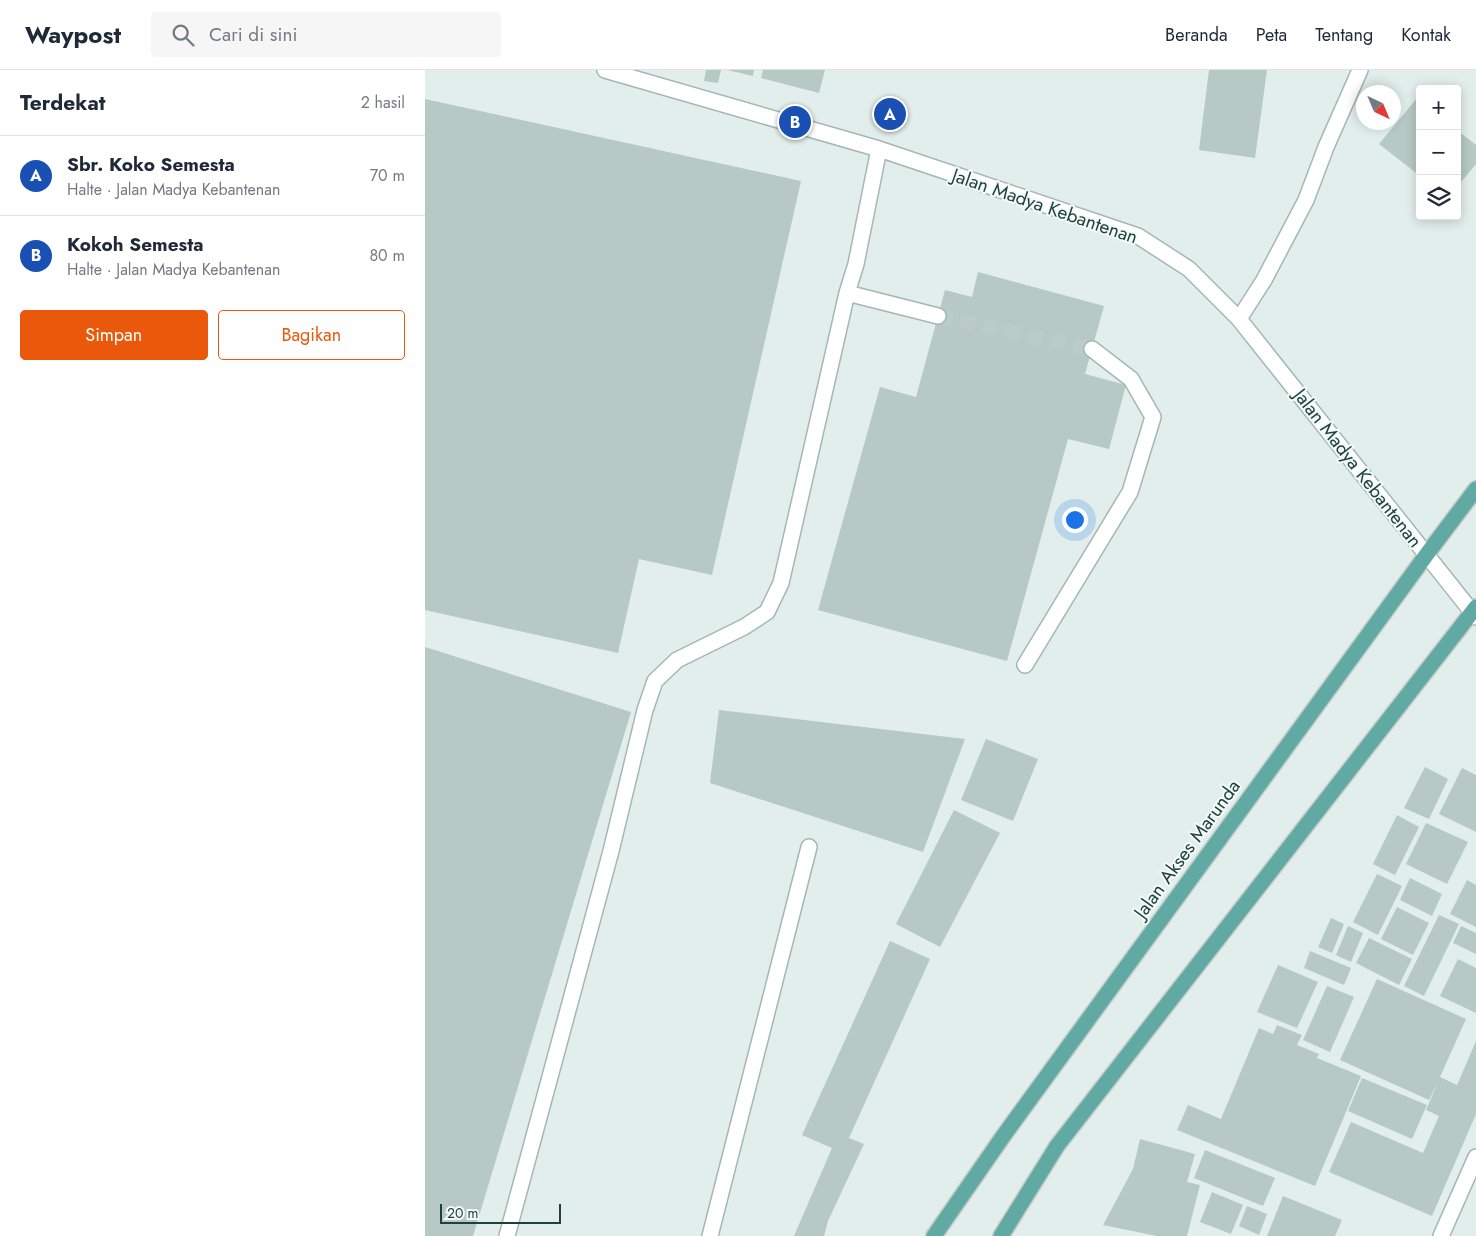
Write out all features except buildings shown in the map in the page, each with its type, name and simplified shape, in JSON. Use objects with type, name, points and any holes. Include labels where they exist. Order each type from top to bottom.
[{"type":"main road","name":"Jalan Akses Marunda","points":[[934,1236],[1004,1135],[1476,489]]},
{"type":"main road","points":[[1001,1236],[1057,1146],[1475,612]]},
{"type":"street","name":"Jalan Madya Kebantenan","points":[[605,70],[879,149],[1138,236],[1189,269],[1239,319],[1475,612]]},
{"type":"street","points":[[1239,319],[1264,280],[1306,200],[1326,147],[1360,70]]},
{"type":"street","points":[[507,1236],[611,851],[645,710],[655,681],[677,660],[744,627],[767,612],[781,584],[847,293],[856,264],[879,149]]},
{"type":"street","points":[[847,293],[937,316]]},
{"type":"street","points":[[1025,665],[1130,492],[1153,417],[1131,379],[1092,349]]},
{"type":"street","points":[[710,1236],[809,847]]},
{"type":"street","points":[[1441,1236],[1476,1157]]},
{"type":"tunnel","points":[[938,316],[1092,349]]},
{"type":"place","name":"Sbr. Koko Semesta","points":[[890,114]]},
{"type":"place","name":"Kokoh Semesta","points":[[795,122]]}]
